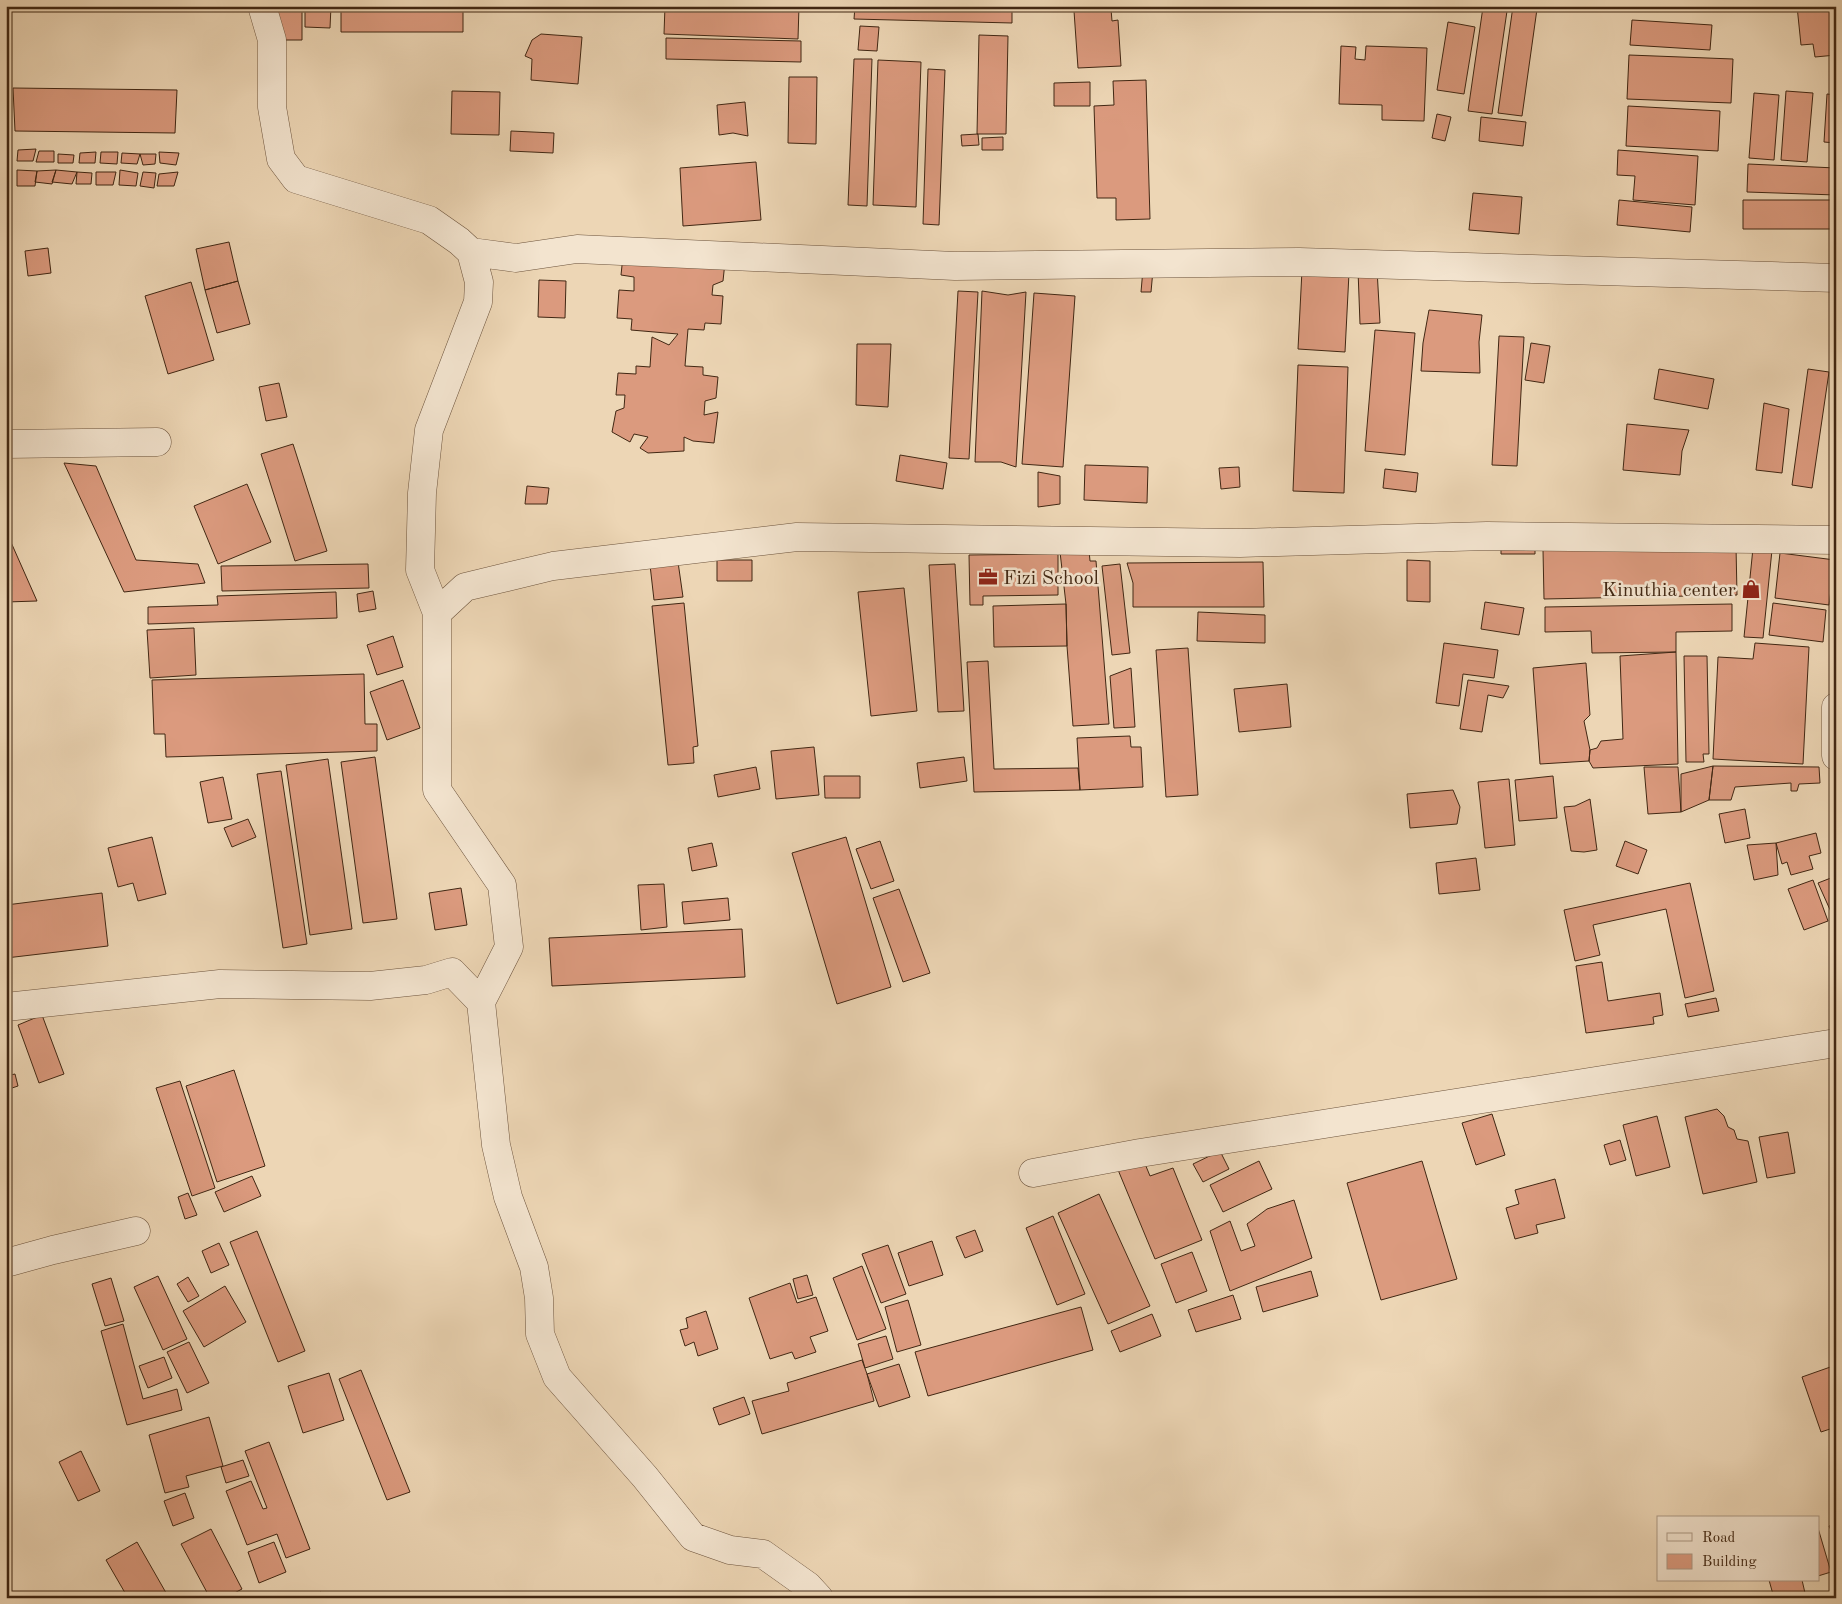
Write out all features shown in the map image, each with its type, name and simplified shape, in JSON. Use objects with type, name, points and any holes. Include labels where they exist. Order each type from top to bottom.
[{"type":"street","points":[[262,6],[272,40],[272,107],[281,160],[296,179],[429,220],[459,241],[470,252],[479,282],[478,302],[429,430],[422,494],[420,570],[437,613],[436,790],[502,885],[509,947],[481,1002],[496,1145],[508,1197],[534,1267],[539,1298],[540,1334],[557,1376],[693,1537],[730,1550],[763,1554],[808,1586],[819,1598]]},
{"type":"street","points":[[470,252],[516,258],[577,248],[955,266],[1299,262],[1836,278]]},
{"type":"street","points":[[6,444],[157,442]]},
{"type":"street","points":[[437,613],[465,587],[553,566],[797,537],[1240,543],[1487,536],[1836,540]]},
{"type":"street","points":[[1836,707],[1836,756]]},
{"type":"street","points":[[6,1006],[220,984],[370,986],[426,980],[452,972],[481,1002]]},
{"type":"street","points":[[1033,1173],[1140,1153],[1836,1043]]},
{"type":"street","points":[[6,1263],[136,1231]]},
{"type":"building","points":[[272,6],[302,6],[302,40],[272,40]]},
{"type":"building","points":[[305,6],[331,6],[330,28],[305,27]]},
{"type":"building","points":[[341,6],[463,6],[463,32],[341,32]]},
{"type":"building","points":[[665,6],[799,6],[798,39],[664,34]]},
{"type":"building","points":[[855,6],[1012,6],[1012,23],[854,19]]},
{"type":"building","points":[[1513,6],[1537,9],[1522,116],[1498,113]]},
{"type":"building","points":[[1797,6],[1836,6],[1836,55],[1815,57],[1813,44],[1801,45]]},
{"type":"building","points":[[1483,7],[1507,11],[1492,114],[1468,111]]},
{"type":"building","points":[[1111,9],[1112,21],[1118,20],[1121,66],[1078,68],[1074,11]]},
{"type":"building","points":[[1632,20],[1712,25],[1710,50],[1630,45]]},
{"type":"building","points":[[1448,22],[1475,27],[1464,94],[1437,90]]},
{"type":"building","points":[[860,26],[879,27],[877,51],[858,50]]},
{"type":"building","points":[[541,34],[582,37],[578,84],[531,80],[532,59],[525,56],[532,40]]},
{"type":"building","points":[[979,35],[1008,36],[1006,134],[977,134]]},
{"type":"building","points":[[666,38],[801,41],[801,62],[666,59]]},
{"type":"building","points":[[1341,46],[1356,47],[1355,59],[1365,60],[1366,46],[1427,48],[1424,121],[1382,120],[1382,105],[1339,104]]},
{"type":"building","points":[[1629,55],[1733,59],[1731,103],[1627,99]]},
{"type":"building","points":[[854,59],[872,59],[867,206],[848,205]]},
{"type":"building","points":[[878,60],[921,62],[916,207],[873,205]]},
{"type":"building","points":[[928,69],[945,70],[939,225],[923,224]]},
{"type":"building","points":[[789,77],[817,77],[816,144],[788,143]]},
{"type":"building","points":[[1146,80],[1150,219],[1116,220],[1116,198],[1097,198],[1094,106],[1114,105],[1113,81]]},
{"type":"building","points":[[1090,82],[1090,106],[1054,106],[1054,83]]},
{"type":"building","points":[[13,88],[177,90],[175,133],[15,131]]},
{"type":"building","points":[[452,91],[500,92],[499,135],[451,134]]},
{"type":"building","points":[[1786,91],[1813,93],[1807,162],[1781,160]]},
{"type":"building","points":[[1754,93],[1779,95],[1774,160],[1749,158]]},
{"type":"building","points":[[1827,94],[1836,95],[1836,143],[1824,142]]},
{"type":"building","points":[[745,102],[748,136],[733,133],[719,135],[717,105]]},
{"type":"building","points":[[1628,106],[1720,111],[1718,151],[1626,146]]},
{"type":"building","points":[[1437,114],[1451,117],[1445,141],[1432,138]]},
{"type":"building","points":[[1481,117],[1526,122],[1523,146],[1479,141]]},
{"type":"building","points":[[511,131],[554,133],[553,153],[510,151]]},
{"type":"building","points":[[978,134],[979,145],[962,146],[961,135]]},
{"type":"building","points":[[1003,137],[1003,150],[982,150],[982,138]]},
{"type":"building","points":[[36,149],[33,161],[17,161],[18,150]]},
{"type":"building","points":[[1618,150],[1698,156],[1695,205],[1633,200],[1635,176],[1617,175]]},
{"type":"building","points":[[39,151],[54,151],[54,162],[36,162]]},
{"type":"building","points":[[96,152],[95,163],[79,163],[80,153]]},
{"type":"building","points":[[101,152],[118,152],[117,164],[100,163]]},
{"type":"building","points":[[159,152],[179,153],[176,165],[160,163]]},
{"type":"building","points":[[122,153],[140,154],[137,164],[121,163]]},
{"type":"building","points":[[58,154],[74,155],[73,163],[58,163]]},
{"type":"building","points":[[140,154],[156,154],[155,164],[143,165]]},
{"type":"building","points":[[756,162],[761,220],[683,226],[680,168]]},
{"type":"building","points":[[1748,164],[1836,168],[1836,195],[1747,192]]},
{"type":"building","points":[[17,170],[37,171],[35,186],[17,186]]},
{"type":"building","points":[[56,170],[52,184],[35,182],[37,171]]},
{"type":"building","points":[[56,170],[77,172],[72,184],[52,182]]},
{"type":"building","points":[[120,170],[138,173],[136,186],[119,185]]},
{"type":"building","points":[[77,172],[92,173],[91,184],[76,184]]},
{"type":"building","points":[[96,172],[116,172],[113,185],[96,185]]},
{"type":"building","points":[[143,172],[156,173],[154,188],[140,186]]},
{"type":"building","points":[[178,172],[174,186],[157,186],[159,174]]},
{"type":"building","points":[[1473,193],[1522,197],[1519,234],[1469,230]]},
{"type":"building","points":[[1619,200],[1692,207],[1690,232],[1617,225]]},
{"type":"building","points":[[1743,200],[1836,200],[1836,229],[1743,229]]},
{"type":"building","points":[[229,242],[238,281],[205,290],[196,249]]},
{"type":"building","points":[[48,248],[51,273],[28,276],[25,251]]},
{"type":"building","points":[[623,256],[725,262],[723,281],[713,285],[712,295],[723,296],[721,324],[705,323],[704,330],[688,329],[685,366],[703,367],[703,375],[718,377],[716,398],[705,401],[704,415],[718,412],[714,443],[693,441],[684,437],[684,451],[648,453],[640,448],[648,437],[634,434],[630,442],[612,432],[616,411],[624,408],[625,395],[616,395],[618,373],[636,374],[636,366],[650,367],[652,337],[669,345],[678,334],[631,330],[632,319],[617,318],[619,290],[634,291],[634,277],[621,275]]},
{"type":"building","points":[[1143,269],[1153,270],[1151,292],[1141,292]]},
{"type":"building","points":[[1377,269],[1380,323],[1360,324],[1358,270]]},
{"type":"building","points":[[1302,270],[1349,273],[1345,352],[1298,349]]},
{"type":"building","points":[[539,280],[566,281],[565,318],[538,317]]},
{"type":"building","points":[[238,281],[250,324],[217,333],[205,290]]},
{"type":"building","points":[[191,282],[214,360],[168,374],[145,296]]},
{"type":"building","points":[[958,291],[978,292],[969,459],[949,458]]},
{"type":"building","points":[[982,291],[1008,295],[1026,292],[1016,467],[1001,462],[975,462]]},
{"type":"building","points":[[1034,293],[1075,296],[1063,467],[1022,464]]},
{"type":"building","points":[[1429,310],[1482,315],[1479,342],[1480,373],[1421,371],[1423,343]]},
{"type":"building","points":[[1375,330],[1415,333],[1405,455],[1365,451]]},
{"type":"building","points":[[1499,336],[1524,337],[1517,466],[1492,465]]},
{"type":"building","points":[[1531,343],[1550,346],[1544,383],[1525,380]]},
{"type":"building","points":[[857,344],[891,344],[888,407],[856,405]]},
{"type":"building","points":[[1298,365],[1348,367],[1344,493],[1293,491]]},
{"type":"building","points":[[1659,369],[1714,379],[1708,409],[1654,399]]},
{"type":"building","points":[[1808,369],[1829,372],[1812,488],[1792,485]]},
{"type":"building","points":[[279,383],[287,417],[266,421],[259,387]]},
{"type":"building","points":[[1764,403],[1789,409],[1782,473],[1756,470]]},
{"type":"building","points":[[1627,424],[1689,430],[1682,451],[1680,475],[1623,470]]},
{"type":"building","points":[[293,444],[327,551],[295,561],[261,454]]},
{"type":"building","points":[[900,455],[947,463],[943,489],[896,481]]},
{"type":"building","points":[[64,463],[96,466],[136,560],[198,564],[205,583],[124,592]]},
{"type":"building","points":[[1085,465],[1148,467],[1147,503],[1084,500]]},
{"type":"building","points":[[1239,467],[1240,487],[1221,489],[1219,468]]},
{"type":"building","points":[[1385,469],[1418,473],[1416,492],[1383,488]]},
{"type":"building","points":[[1038,472],[1060,476],[1060,504],[1038,507]]},
{"type":"building","points":[[247,484],[271,542],[218,564],[194,506]]},
{"type":"building","points":[[527,486],[549,488],[547,504],[525,504]]},
{"type":"building","points":[[6,531],[37,601],[6,602]]},
{"type":"building","points":[[1501,541],[1535,541],[1535,554],[1501,554]]},
{"type":"building","points":[[1736,546],[1737,595],[1544,599],[1543,550]]},
{"type":"building","points":[[1753,548],[1772,550],[1763,638],[1744,637]]},
{"type":"building","points":[[1089,550],[1090,561],[1096,561],[1109,724],[1073,726],[1066,604],[1060,552]]},
{"type":"building","points":[[1780,553],[1835,560],[1829,605],[1775,598]]},
{"type":"building","points":[[1058,554],[1058,595],[983,596],[983,605],[970,605],[969,555]]},
{"type":"building","points":[[717,560],[752,560],[752,581],[717,581]]},
{"type":"building","points":[[1407,560],[1430,561],[1430,602],[1407,601]]},
{"type":"building","points":[[678,562],[683,597],[654,600],[650,565]]},
{"type":"building","points":[[1263,562],[1264,607],[1133,607],[1133,583],[1127,563]]},
{"type":"building","points":[[368,564],[369,588],[222,591],[221,566]]},
{"type":"building","points":[[955,564],[964,711],[938,712],[929,565]]},
{"type":"building","points":[[1120,564],[1130,653],[1112,655],[1102,566]]},
{"type":"building","points":[[904,588],[917,711],[871,716],[858,592]]},
{"type":"building","points":[[373,591],[376,609],[359,612],[357,594]]},
{"type":"building","points":[[336,592],[337,618],[148,624],[148,607],[218,605],[217,596]]},
{"type":"building","points":[[1485,602],[1524,608],[1519,635],[1481,629]]},
{"type":"building","points":[[684,603],[698,746],[693,747],[694,763],[668,765],[652,606]]},
{"type":"building","points":[[1773,603],[1826,610],[1823,642],[1769,635]]},
{"type":"building","points":[[1066,604],[1067,646],[994,647],[993,606]]},
{"type":"building","points":[[1732,604],[1732,631],[1676,632],[1676,652],[1592,653],[1591,631],[1545,632],[1545,607]]},
{"type":"building","points":[[1198,612],[1265,615],[1265,643],[1197,641]]},
{"type":"building","points":[[194,628],[196,675],[150,678],[147,630]]},
{"type":"building","points":[[393,636],[403,667],[377,675],[367,645]]},
{"type":"building","points":[[1444,643],[1498,650],[1494,678],[1463,674],[1459,706],[1436,703]]},
{"type":"building","points":[[1755,643],[1809,647],[1803,764],[1713,759],[1718,657],[1753,659]]},
{"type":"building","points":[[1188,648],[1198,795],[1166,797],[1156,650]]},
{"type":"building","points":[[1676,652],[1678,764],[1593,768],[1589,761],[1590,750],[1597,748],[1601,741],[1623,739],[1620,656]]},
{"type":"building","points":[[1684,656],[1707,656],[1709,754],[1703,754],[1704,762],[1686,762]]},
{"type":"building","points":[[988,661],[994,769],[1078,768],[1080,790],[974,792],[967,662]]},
{"type":"building","points":[[1586,663],[1590,715],[1584,721],[1590,750],[1589,761],[1540,764],[1533,668]]},
{"type":"building","points":[[1131,668],[1135,727],[1114,728],[1110,676]]},
{"type":"building","points":[[364,674],[365,724],[377,724],[377,751],[166,757],[165,734],[154,734],[152,680]]},
{"type":"building","points":[[403,680],[420,728],[387,740],[370,692]]},
{"type":"building","points":[[1468,680],[1509,686],[1503,698],[1488,695],[1482,732],[1460,729]]},
{"type":"building","points":[[1287,684],[1291,727],[1239,732],[1234,689]]},
{"type":"building","points":[[1130,736],[1131,747],[1141,747],[1143,787],[1080,790],[1077,738]]},
{"type":"building","points":[[814,747],[819,795],[776,799],[771,751]]},
{"type":"building","points":[[375,757],[397,919],[363,923],[341,762]]},
{"type":"building","points":[[964,757],[967,781],[920,788],[917,763]]},
{"type":"building","points":[[328,759],[352,929],[310,935],[286,765]]},
{"type":"building","points":[[1713,766],[1709,800],[1681,812],[1681,774]]},
{"type":"building","points":[[1713,766],[1819,767],[1820,783],[1799,784],[1797,791],[1791,791],[1791,783],[1735,787],[1731,800],[1709,800]]},
{"type":"building","points":[[756,767],[760,789],[718,797],[714,775]]},
{"type":"building","points":[[1644,767],[1678,767],[1681,812],[1648,814]]},
{"type":"building","points":[[281,771],[307,944],[283,948],[257,774]]},
{"type":"building","points":[[824,776],[860,776],[860,798],[825,798]]},
{"type":"building","points":[[1553,776],[1557,818],[1519,821],[1515,780]]},
{"type":"building","points":[[223,777],[232,819],[208,823],[200,782]]},
{"type":"building","points":[[1509,779],[1515,845],[1485,848],[1478,782]]},
{"type":"building","points":[[1453,790],[1460,807],[1457,824],[1410,828],[1407,794]]},
{"type":"building","points":[[1590,799],[1597,850],[1571,851],[1564,807],[1575,806]]},
{"type":"building","points":[[1745,809],[1750,838],[1725,843],[1719,814]]},
{"type":"building","points":[[248,819],[256,837],[232,847],[224,828]]},
{"type":"building","points":[[1816,833],[1821,853],[1809,856],[1813,869],[1791,875],[1787,862],[1782,864],[1776,843]]},
{"type":"building","points":[[152,837],[166,894],[138,901],[133,883],[118,887],[108,848]]},
{"type":"building","points":[[846,837],[891,987],[837,1004],[792,853]]},
{"type":"building","points":[[880,841],[894,881],[871,889],[856,849]]},
{"type":"building","points":[[1625,841],[1647,850],[1638,874],[1616,866]]},
{"type":"building","points":[[712,843],[717,866],[692,871],[688,848]]},
{"type":"building","points":[[1776,843],[1778,875],[1754,880],[1747,845]]},
{"type":"building","points":[[1476,858],[1480,890],[1439,894],[1436,863]]},
{"type":"building","points":[[1836,876],[1836,923],[1818,883]]},
{"type":"building","points":[[1813,880],[1828,921],[1804,930],[1788,889]]},
{"type":"building","points":[[1690,883],[1714,991],[1685,998],[1666,909],[1593,925],[1600,955],[1575,961],[1564,910]]},
{"type":"building","points":[[664,884],[667,927],[641,930],[638,885]]},
{"type":"building","points":[[461,888],[467,925],[435,930],[429,893]]},
{"type":"building","points":[[899,889],[930,973],[903,982],[873,898]]},
{"type":"building","points":[[102,893],[108,946],[6,958],[6,905]]},
{"type":"building","points":[[728,898],[730,920],[684,924],[682,902]]},
{"type":"building","points":[[742,929],[745,977],[552,986],[549,938]]},
{"type":"building","points":[[1602,962],[1608,1001],[1660,993],[1663,1015],[1653,1017],[1654,1024],[1586,1033],[1576,966]]},
{"type":"building","points":[[1716,998],[1719,1011],[1688,1017],[1685,1004]]},
{"type":"building","points":[[42,1015],[64,1074],[39,1083],[18,1025]]},
{"type":"building","points":[[234,1070],[265,1166],[217,1182],[186,1086]]},
{"type":"building","points":[[15,1074],[18,1086],[6,1090],[6,1076]]},
{"type":"building","points":[[180,1081],[215,1188],[192,1196],[156,1088]]},
{"type":"building","points":[[1717,1109],[1724,1116],[1728,1127],[1734,1130],[1737,1139],[1748,1141],[1757,1182],[1703,1194],[1685,1117]]},
{"type":"building","points":[[1492,1114],[1505,1155],[1476,1165],[1462,1123]]},
{"type":"building","points":[[1657,1116],[1670,1167],[1636,1176],[1623,1125]]},
{"type":"building","points":[[1788,1132],[1795,1173],[1767,1178],[1759,1137]]},
{"type":"building","points":[[1620,1140],[1626,1160],[1610,1165],[1604,1145]]},
{"type":"building","points":[[1220,1151],[1229,1169],[1203,1182],[1193,1164]]},
{"type":"building","points":[[1141,1154],[1150,1176],[1173,1168],[1202,1240],[1155,1259],[1116,1165]]},
{"type":"building","points":[[1259,1161],[1272,1189],[1223,1212],[1210,1185]]},
{"type":"building","points":[[1422,1161],[1457,1279],[1381,1300],[1347,1183]]},
{"type":"building","points":[[252,1176],[261,1196],[224,1212],[215,1192]]},
{"type":"building","points":[[1555,1179],[1565,1218],[1536,1225],[1538,1233],[1515,1239],[1506,1208],[1519,1204],[1515,1190]]},
{"type":"building","points":[[188,1193],[197,1215],[185,1219],[178,1197]]},
{"type":"building","points":[[1099,1194],[1150,1306],[1108,1324],[1058,1213]]},
{"type":"building","points":[[1294,1200],[1312,1258],[1230,1291],[1210,1231],[1230,1221],[1241,1251],[1255,1246],[1247,1224],[1267,1209]]},
{"type":"building","points":[[1053,1216],[1085,1294],[1057,1305],[1026,1228]]},
{"type":"building","points":[[975,1230],[983,1251],[965,1258],[956,1237]]},
{"type":"building","points":[[257,1231],[305,1351],[278,1362],[230,1242]]},
{"type":"building","points":[[932,1241],[943,1275],[909,1286],[898,1253]]},
{"type":"building","points":[[219,1243],[229,1265],[211,1273],[202,1251]]},
{"type":"building","points":[[888,1245],[906,1294],[881,1303],[862,1254]]},
{"type":"building","points":[[1192,1252],[1207,1291],[1176,1303],[1161,1264]]},
{"type":"building","points":[[862,1266],[886,1329],[857,1340],[833,1278]]},
{"type":"building","points":[[1311,1271],[1318,1296],[1263,1312],[1256,1287]]},
{"type":"building","points":[[807,1275],[813,1295],[798,1299],[793,1279]]},
{"type":"building","points":[[158,1276],[187,1339],[163,1350],[134,1287]]},
{"type":"building","points":[[188,1277],[199,1296],[188,1302],[177,1284]]},
{"type":"building","points":[[111,1278],[124,1321],[105,1326],[92,1284]]},
{"type":"building","points":[[790,1283],[797,1303],[816,1297],[828,1331],[810,1337],[816,1352],[795,1359],[792,1352],[770,1359],[749,1298]]},
{"type":"building","points":[[225,1286],[246,1322],[204,1347],[183,1311]]},
{"type":"building","points":[[1233,1295],[1241,1319],[1196,1332],[1188,1310]]},
{"type":"building","points":[[908,1300],[921,1345],[897,1352],[885,1307]]},
{"type":"building","points":[[1081,1307],[1093,1350],[928,1396],[915,1352]]},
{"type":"building","points":[[706,1311],[718,1349],[698,1356],[694,1342],[685,1346],[680,1330],[688,1328],[686,1318]]},
{"type":"building","points":[[1152,1314],[1161,1336],[1120,1352],[1111,1331]]},
{"type":"building","points":[[123,1324],[143,1399],[177,1389],[182,1410],[127,1425],[101,1331]]},
{"type":"building","points":[[886,1336],[893,1359],[865,1368],[858,1344]]},
{"type":"building","points":[[189,1342],[209,1383],[187,1393],[167,1352]]},
{"type":"building","points":[[164,1357],[172,1378],[148,1388],[139,1366]]},
{"type":"building","points":[[862,1360],[874,1401],[762,1434],[752,1401],[789,1391],[787,1383]]},
{"type":"building","points":[[899,1364],[910,1397],[879,1407],[867,1374]]},
{"type":"building","points":[[1836,1365],[1836,1427],[1821,1432],[1802,1377]]},
{"type":"building","points":[[361,1370],[410,1492],[387,1500],[339,1379]]},
{"type":"building","points":[[329,1373],[344,1420],[303,1433],[288,1386]]},
{"type":"building","points":[[744,1397],[750,1414],[719,1425],[713,1408]]},
{"type":"building","points":[[209,1417],[223,1466],[186,1476],[189,1487],[165,1493],[149,1435]]},
{"type":"building","points":[[269,1442],[310,1549],[286,1558],[277,1534],[247,1545],[226,1491],[251,1481],[263,1509],[267,1508],[245,1451]]},
{"type":"building","points":[[81,1451],[100,1491],[78,1501],[59,1462]]},
{"type":"building","points":[[243,1460],[249,1476],[226,1483],[221,1467]]},
{"type":"building","points":[[185,1493],[194,1518],[173,1526],[164,1501]]},
{"type":"building","points":[[1836,1523],[1836,1541],[1829,1526]]},
{"type":"building","points":[[211,1529],[242,1589],[225,1598],[210,1598],[181,1544]]},
{"type":"building","points":[[1820,1535],[1831,1572],[1820,1575]]},
{"type":"building","points":[[137,1542],[169,1598],[128,1598],[106,1560]]},
{"type":"building","points":[[274,1542],[286,1572],[259,1583],[248,1552]]},
{"type":"building","points":[[1770,1582],[1802,1582],[1805,1593],[1788,1598],[1774,1598]]},
{"type":"building","points":[[321,1592],[324,1598],[310,1598]]},
{"type":"place","name":"Fizi School","points":[[988,577]]},
{"type":"place","name":"Kinuthia center","points":[[1751,589]]}]
